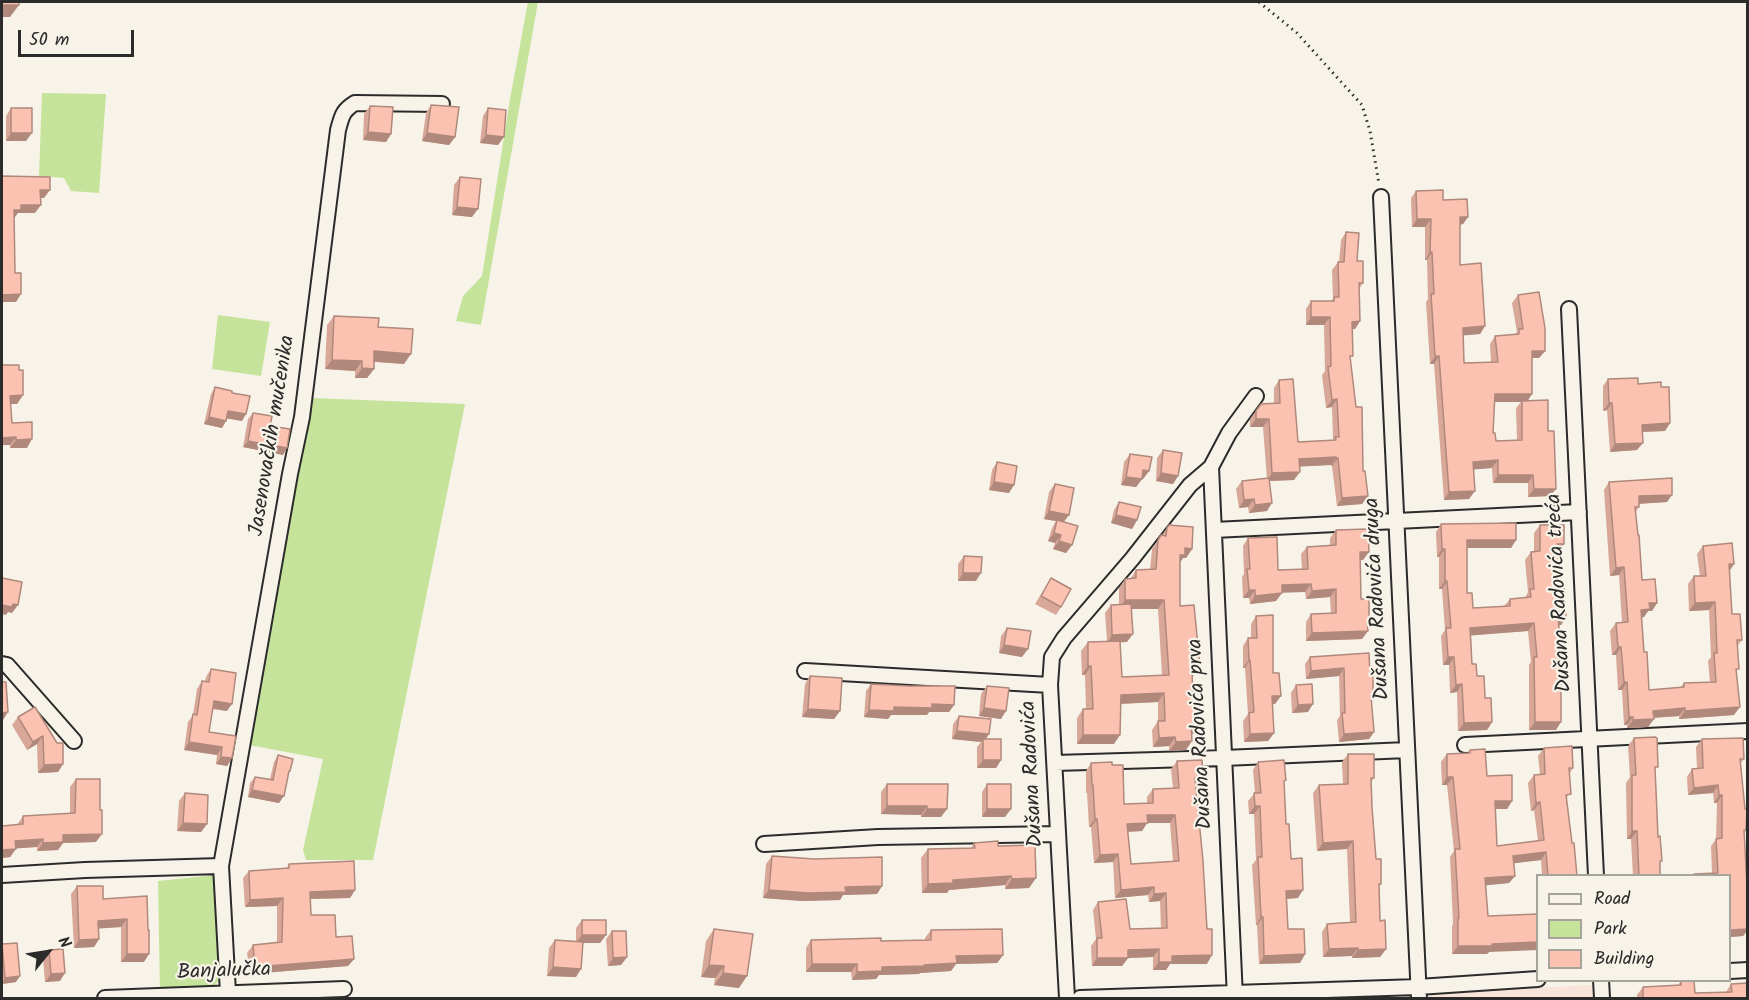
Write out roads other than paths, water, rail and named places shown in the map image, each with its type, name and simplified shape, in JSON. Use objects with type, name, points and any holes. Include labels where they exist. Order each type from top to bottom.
[{"type":"street","name":"Jasenovačkih mučenika","points":[[228,993],[221,866],[302,417],[338,130],[346,108],[356,103],[442,105]]},
{"type":"street","name":"Dušana Radovića druga","points":[[1381,197],[1418,993]]},
{"type":"street","name":"Dušana Radovića treća","points":[[1569,309],[1596,874]]},
{"type":"street","points":[[1050,685],[1052,657],[1064,638],[1132,559],[1190,485],[1211,467],[1229,433],[1256,396]]},
{"type":"street","name":"Dušana Radovića prva","points":[[1211,467],[1235,996]]},
{"type":"street","points":[[1214,530],[1579,512]]},
{"type":"street","points":[[2,664],[7,666],[74,741]]},
{"type":"street","name":"Dušana Radovića","points":[[805,671],[1050,685],[1067,999]]},
{"type":"street","points":[[1465,745],[1748,731]]},
{"type":"street","points":[[1055,763],[1407,750]]},
{"type":"street","points":[[764,844],[878,837],[1058,834]]},
{"type":"street","points":[[2,875],[221,866]]},
{"type":"street","points":[[1731,971],[1748,970]]},
{"type":"street","points":[[1080,999],[1418,993],[1536,979]]},
{"type":"street","points":[[1601,982],[1602,999]]},
{"type":"street","name":"Banjalučka","points":[[105,999],[344,989]]}]
